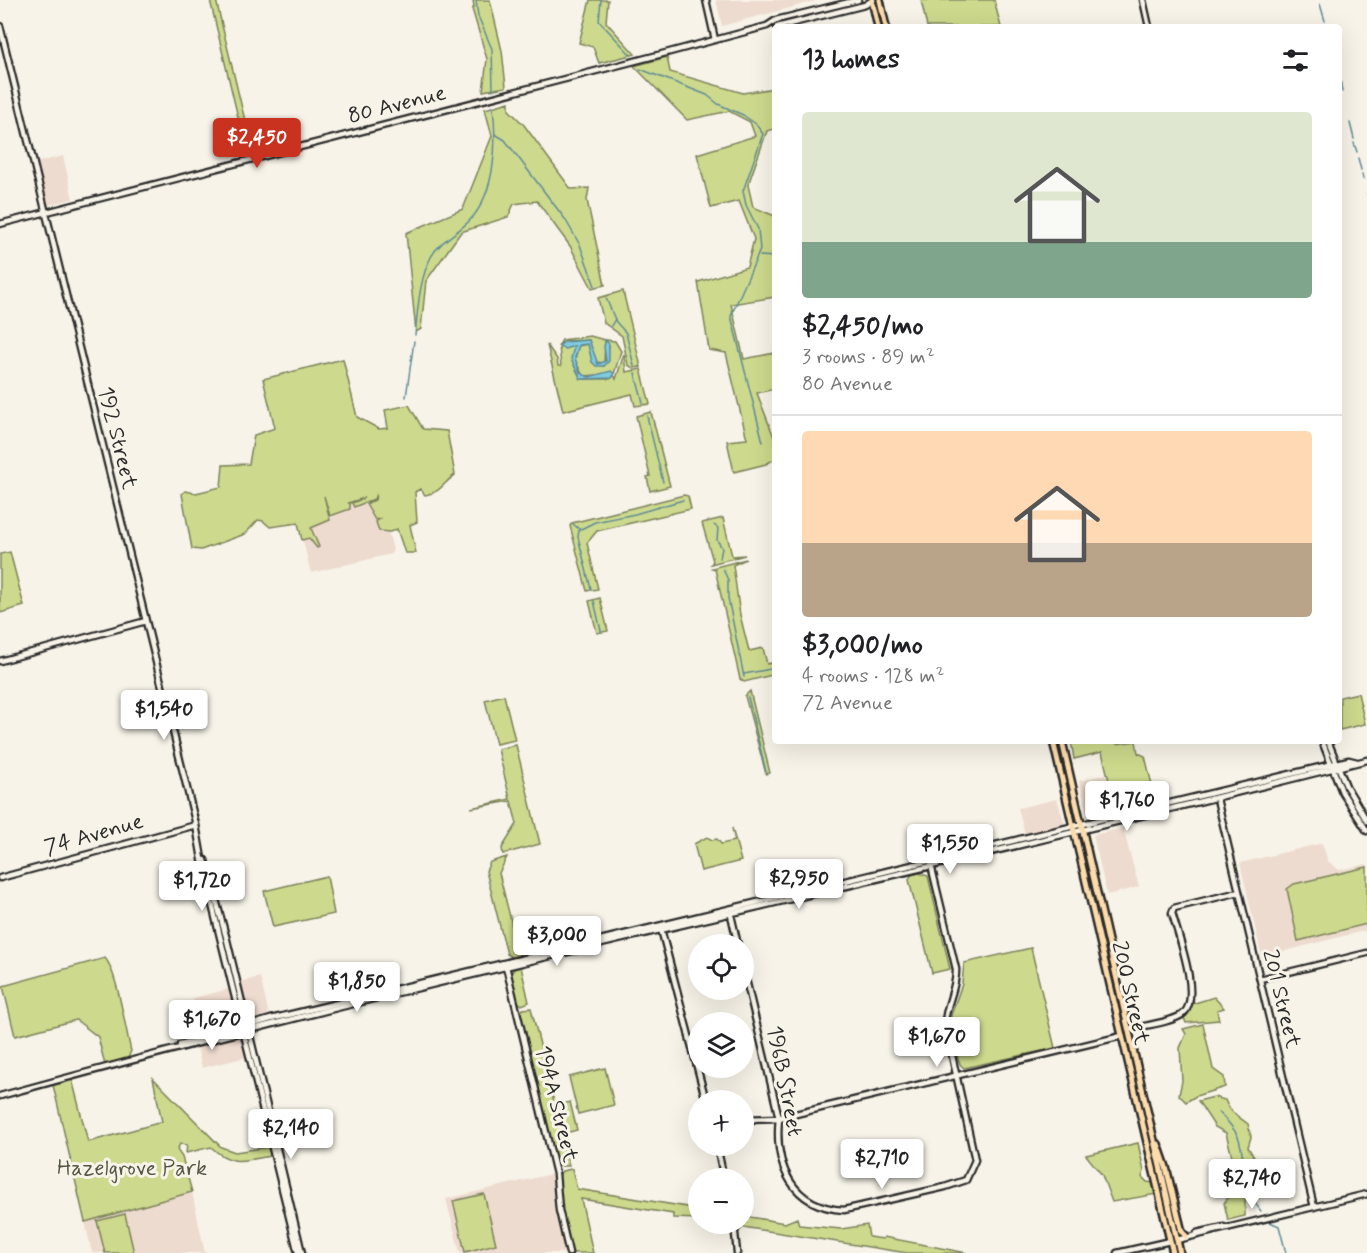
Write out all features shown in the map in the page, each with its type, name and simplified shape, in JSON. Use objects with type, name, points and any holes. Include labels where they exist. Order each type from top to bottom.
[{"type":"main road","points":[[706,0],[715,40]]},
{"type":"main road","name":"80 Avenue","points":[[0,224],[715,40],[767,26],[776,20],[858,0]]},
{"type":"main road","points":[[872,0],[877,24]]},
{"type":"main road","name":"80 Avenue","points":[[789,24],[865,5],[872,0]]},
{"type":"main road","points":[[880,0],[885,24]]},
{"type":"main road","points":[[1143,0],[1148,24]]},
{"type":"main road","name":"192 Street","points":[[0,26],[196,825],[205,876],[300,1253]]},
{"type":"main road","name":"80 Avenue","points":[[767,26],[772,26]]},
{"type":"main road","points":[[0,661],[146,621]]},
{"type":"main road","name":"200 Street","points":[[1054,744],[1122,1036],[1174,1240],[1180,1253]]},
{"type":"main road","name":"200 Street","points":[[1063,744],[1152,1129],[1174,1240],[1173,1253]]},
{"type":"main road","points":[[1324,744],[1367,821]]},
{"type":"main road","points":[[1329,744],[1342,792],[1367,831]]},
{"type":"main road","points":[[1083,829],[1367,760]]},
{"type":"main road","points":[[0,1096],[245,1028],[610,939],[731,915],[931,865],[1216,799],[1335,767]]},
{"type":"main road","name":"201 Street","points":[[1216,799],[1314,1207]]},
{"type":"main road","name":"74 Avenue","points":[[0,878],[196,825]]},
{"type":"main road","points":[[245,1028],[328,1010],[410,986],[581,950],[764,902],[931,865]]},
{"type":"main road","points":[[931,865],[956,969],[956,984],[946,1011],[945,1024],[956,1076]]},
{"type":"main road","points":[[1129,1029],[1174,1018],[1183,1013],[1188,1005],[1191,988],[1172,913],[1174,908],[1239,892]]},
{"type":"main road","points":[[760,908],[785,900],[787,897]]},
{"type":"main road","points":[[731,915],[764,902]]},
{"type":"main road","points":[[731,915],[735,934]]},
{"type":"main road","points":[[661,929],[703,1090]]},
{"type":"main road","points":[[581,950],[610,939]]},
{"type":"main road","points":[[1260,979],[1367,952]]},
{"type":"main road","name":"194A Street","points":[[506,966],[556,1175],[559,1210],[569,1253]]},
{"type":"main road","name":"196B Street","points":[[751,1000],[779,1118],[777,1136],[787,1177],[798,1194],[827,1209],[844,1210],[950,1186],[966,1180],[975,1160],[956,1076]]},
{"type":"main road","points":[[755,1119],[779,1118],[1122,1036],[1134,1048]]},
{"type":"main road","points":[[1152,1129],[1166,1167],[1182,1232],[1186,1236],[1227,1227]]},
{"type":"main road","points":[[1118,1253],[1367,1194]]},
{"type":"main road","points":[[735,1234],[737,1253]]},
{"type":"shaded area","points":[[716,0],[819,0],[722,26]]},
{"type":"shaded area","points":[[63,156],[73,199],[44,206],[34,163]]},
{"type":"shaded area","points":[[372,468],[393,550],[391,554],[311,573],[290,489]]},
{"type":"shaded area","points":[[1106,774],[1115,813],[1088,817],[1079,781]]},
{"type":"shaded area","points":[[1057,799],[1065,824],[1025,834],[1018,808]]},
{"type":"shaded area","points":[[1123,828],[1139,887],[1107,895],[1093,835]]},
{"type":"shaded area","points":[[1322,843],[1328,861],[1339,870],[1367,864],[1367,930],[1262,957],[1240,863]]},
{"type":"shaded area","points":[[260,977],[269,1015],[253,1020],[248,1016],[240,982]]},
{"type":"shaded area","points":[[229,989],[237,1023],[201,1033],[193,998]]},
{"type":"shaded area","points":[[239,1036],[243,1039],[247,1057],[202,1068],[197,1047]]},
{"type":"shaded area","points":[[551,1174],[554,1179],[557,1218],[565,1253],[460,1253],[446,1199]]},
{"type":"shaded area","points":[[192,1192],[205,1253],[92,1253],[85,1222]]},
{"type":"green space","points":[[210,0],[216,0],[253,154],[247,155]]},
{"type":"green space","points":[[473,0],[490,0],[502,51],[506,87],[483,91],[487,59],[472,9]]},
{"type":"green space","points":[[590,0],[608,0],[606,22],[635,54],[599,63],[593,47],[579,43]]},
{"type":"green space","points":[[921,0],[994,0],[1000,24],[926,24]]},
{"type":"green space","points":[[667,57],[670,72],[743,93],[772,88],[772,130],[767,131],[748,185],[753,207],[772,215],[772,297],[731,304],[744,359],[772,354],[772,390],[757,393],[772,432],[772,461],[766,464],[734,472],[727,441],[747,439],[726,353],[709,350],[698,282],[747,267],[754,239],[739,201],[711,208],[697,154],[755,136],[750,122],[729,111],[687,120],[634,66]]},
{"type":"green space","points":[[509,102],[509,110],[524,125],[571,189],[589,188],[587,200],[605,285],[592,288],[570,246],[537,201],[514,204],[508,217],[461,232],[426,281],[421,329],[416,332],[406,233],[463,209],[492,136],[485,109]]},
{"type":"green space","points":[[623,291],[641,367],[633,368],[628,365],[622,336],[604,323],[598,298]]},
{"type":"green space","points":[[590,336],[605,340],[604,363],[596,362],[589,340],[566,341],[559,345],[562,340]]},
{"type":"green space","points":[[606,340],[615,341],[621,351],[614,374],[583,376],[575,360],[578,346],[588,344],[593,363],[604,366],[609,346]]},
{"type":"green space","points":[[547,345],[557,359],[558,366],[561,366],[559,346],[574,346],[572,361],[581,379],[610,379],[614,375],[616,379],[624,354],[626,372],[641,369],[650,404],[635,406],[632,394],[563,411]]},
{"type":"green space","points":[[343,359],[357,417],[379,429],[388,428],[385,410],[409,405],[423,429],[447,431],[455,475],[435,492],[425,495],[420,489],[415,492],[417,522],[410,525],[416,553],[405,553],[397,529],[390,532],[379,531],[376,522],[379,519],[375,520],[366,504],[375,500],[376,494],[374,499],[354,507],[352,503],[364,498],[348,503],[350,503],[350,509],[330,516],[324,496],[330,520],[311,528],[319,547],[317,548],[309,538],[302,540],[298,523],[270,527],[258,520],[245,534],[201,550],[192,549],[182,494],[185,491],[196,493],[221,487],[223,465],[249,464],[254,435],[275,428],[263,379]]},
{"type":"green space","points":[[651,412],[670,486],[650,491],[647,477],[650,476],[636,416]]},
{"type":"green space","points":[[684,495],[688,496],[691,509],[597,531],[587,543],[598,589],[587,591],[570,526],[572,523]]},
{"type":"green space","points":[[723,518],[732,556],[745,555],[711,564],[713,561],[702,523]]},
{"type":"green space","points":[[10,552],[24,606],[0,613],[0,554]]},
{"type":"green space","points":[[746,559],[733,565],[740,615],[749,651],[763,648],[767,664],[772,663],[772,675],[744,682],[740,679],[715,569],[712,568]]},
{"type":"green space","points":[[600,598],[608,631],[597,633],[589,601]]},
{"type":"green space","points":[[750,691],[770,773],[766,774],[745,696]]},
{"type":"green space","points":[[1358,693],[1365,724],[1342,730],[1342,697]]},
{"type":"green space","points":[[504,695],[515,740],[496,744],[485,700]]},
{"type":"green space","points":[[1072,744],[1136,744],[1138,753],[1145,756],[1153,789],[1132,794],[1134,805],[1116,810],[1102,752],[1074,759]]},
{"type":"green space","points":[[516,745],[540,844],[503,854],[502,848],[517,824],[511,801],[471,808],[510,799],[498,749]]},
{"type":"green space","points":[[732,828],[741,861],[701,871],[694,844],[707,837],[712,840],[717,839],[721,844],[735,841]]},
{"type":"green space","points":[[507,857],[499,873],[520,957],[513,958],[507,954],[486,871],[490,862]]},
{"type":"green space","points":[[1367,867],[1367,924],[1298,941],[1287,889],[1294,884]]},
{"type":"green space","points":[[919,873],[928,876],[950,969],[932,973],[909,880],[911,875]]},
{"type":"green space","points":[[327,876],[334,914],[273,927],[264,891]]},
{"type":"green space","points":[[1031,948],[1055,1048],[964,1068],[958,1059],[958,1044],[953,1041],[951,1015],[962,984],[964,963]]},
{"type":"green space","points":[[105,958],[121,1002],[131,1051],[128,1058],[105,1065],[98,1037],[76,1020],[15,1036],[3,986]]},
{"type":"green space","points":[[521,967],[529,1002],[522,1005],[518,1002],[511,974],[514,969]]},
{"type":"green space","points":[[1214,997],[1224,1008],[1217,1010],[1219,1020],[1186,1023],[1184,1018],[1192,1004]]},
{"type":"green space","points":[[531,1008],[555,1106],[570,1102],[577,1130],[562,1134],[569,1166],[557,1166],[520,1013],[523,1009]]},
{"type":"green space","points":[[1203,1024],[1213,1069],[1224,1077],[1225,1087],[1196,1096],[1186,1102],[1179,1095],[1182,1081],[1180,1048],[1186,1034],[1183,1029]]},
{"type":"green space","points":[[605,1068],[614,1105],[578,1114],[569,1077]]},
{"type":"green space","name":"Hazelgrove Park","points":[[153,1078],[221,1147],[235,1152],[269,1147],[271,1156],[232,1160],[211,1147],[186,1153],[187,1145],[180,1144],[177,1150],[182,1157],[192,1192],[85,1222],[53,1085],[72,1079],[88,1142],[162,1122]]},
{"type":"green space","points":[[1214,1097],[1225,1100],[1232,1111],[1248,1124],[1251,1137],[1248,1147],[1255,1159],[1255,1189],[1245,1200],[1245,1216],[1228,1220],[1224,1203],[1236,1188],[1238,1181],[1226,1133],[1215,1127],[1198,1101]]},
{"type":"green space","points":[[1138,1143],[1144,1171],[1142,1177],[1147,1182],[1154,1183],[1157,1194],[1112,1202],[1102,1175],[1086,1155]]},
{"type":"green space","points":[[572,1169],[577,1189],[688,1207],[688,1219],[673,1218],[673,1214],[581,1199],[593,1253],[572,1253],[561,1210],[559,1175],[562,1171]]},
{"type":"green space","points":[[484,1194],[496,1244],[465,1252],[453,1201]]},
{"type":"green space","points":[[125,1214],[134,1253],[105,1253],[97,1221]]},
{"type":"green space","points":[[754,1218],[785,1223],[797,1218],[799,1225],[841,1229],[867,1225],[869,1237],[883,1239],[884,1237],[967,1253],[907,1253],[754,1229]]},
{"type":"water","points":[[589,340],[598,364],[606,361],[604,346],[606,340],[609,344],[609,361],[604,366],[596,366],[592,362],[588,344],[579,345],[575,358],[580,373],[589,377],[611,371],[614,374],[612,378],[581,379],[571,359],[574,346],[565,349],[559,346],[564,342]]},
{"type":"waterway","points":[[476,0],[478,16],[492,49],[493,90]]},
{"type":"waterway","points":[[601,0],[599,21],[631,55]]},
{"type":"waterway","points":[[1320,4],[1325,21]]},
{"type":"waterway","points":[[640,69],[707,95],[718,104],[743,115],[756,124],[763,134],[743,191],[746,205],[758,229],[760,250],[731,316],[763,442]]},
{"type":"waterway","points":[[415,335],[421,285],[431,257],[439,246],[471,219],[486,195],[493,166],[495,135],[493,107]]},
{"type":"waterway","points":[[1350,123],[1354,139]]},
{"type":"waterway","points":[[495,134],[505,140],[565,219],[580,245],[595,286]]},
{"type":"waterway","points":[[1354,143],[1357,152]]},
{"type":"waterway","points":[[1358,158],[1361,170]]},
{"type":"waterway","points":[[1362,174],[1363,179]]},
{"type":"waterway","points":[[760,256],[772,257]]},
{"type":"waterway","points":[[606,298],[616,322],[626,333],[634,366]]},
{"type":"waterway","points":[[611,326],[615,319]]},
{"type":"waterway","points":[[406,397],[414,341]]},
{"type":"waterway","points":[[635,373],[643,403]]},
{"type":"waterway","points":[[647,416],[663,482]]},
{"type":"waterway","points":[[579,530],[595,522],[635,514],[683,500]]},
{"type":"waterway","points":[[573,524],[579,529]]},
{"type":"waterway","points":[[714,525],[718,528],[717,540],[722,548],[720,558]]},
{"type":"waterway","points":[[579,530],[578,537],[591,589]]},
{"type":"waterway","points":[[723,569],[728,580],[728,598],[744,677]]},
{"type":"waterway","points":[[594,601],[601,631]]},
{"type":"waterway","points":[[744,674],[772,669]]},
{"type":"waterway","points":[[748,697],[766,772]]},
{"type":"waterway","points":[[1219,1112],[1239,1139],[1248,1186],[1261,1211]]},
{"type":"waterway","points":[[1270,1222],[1279,1226],[1286,1253]]}]
